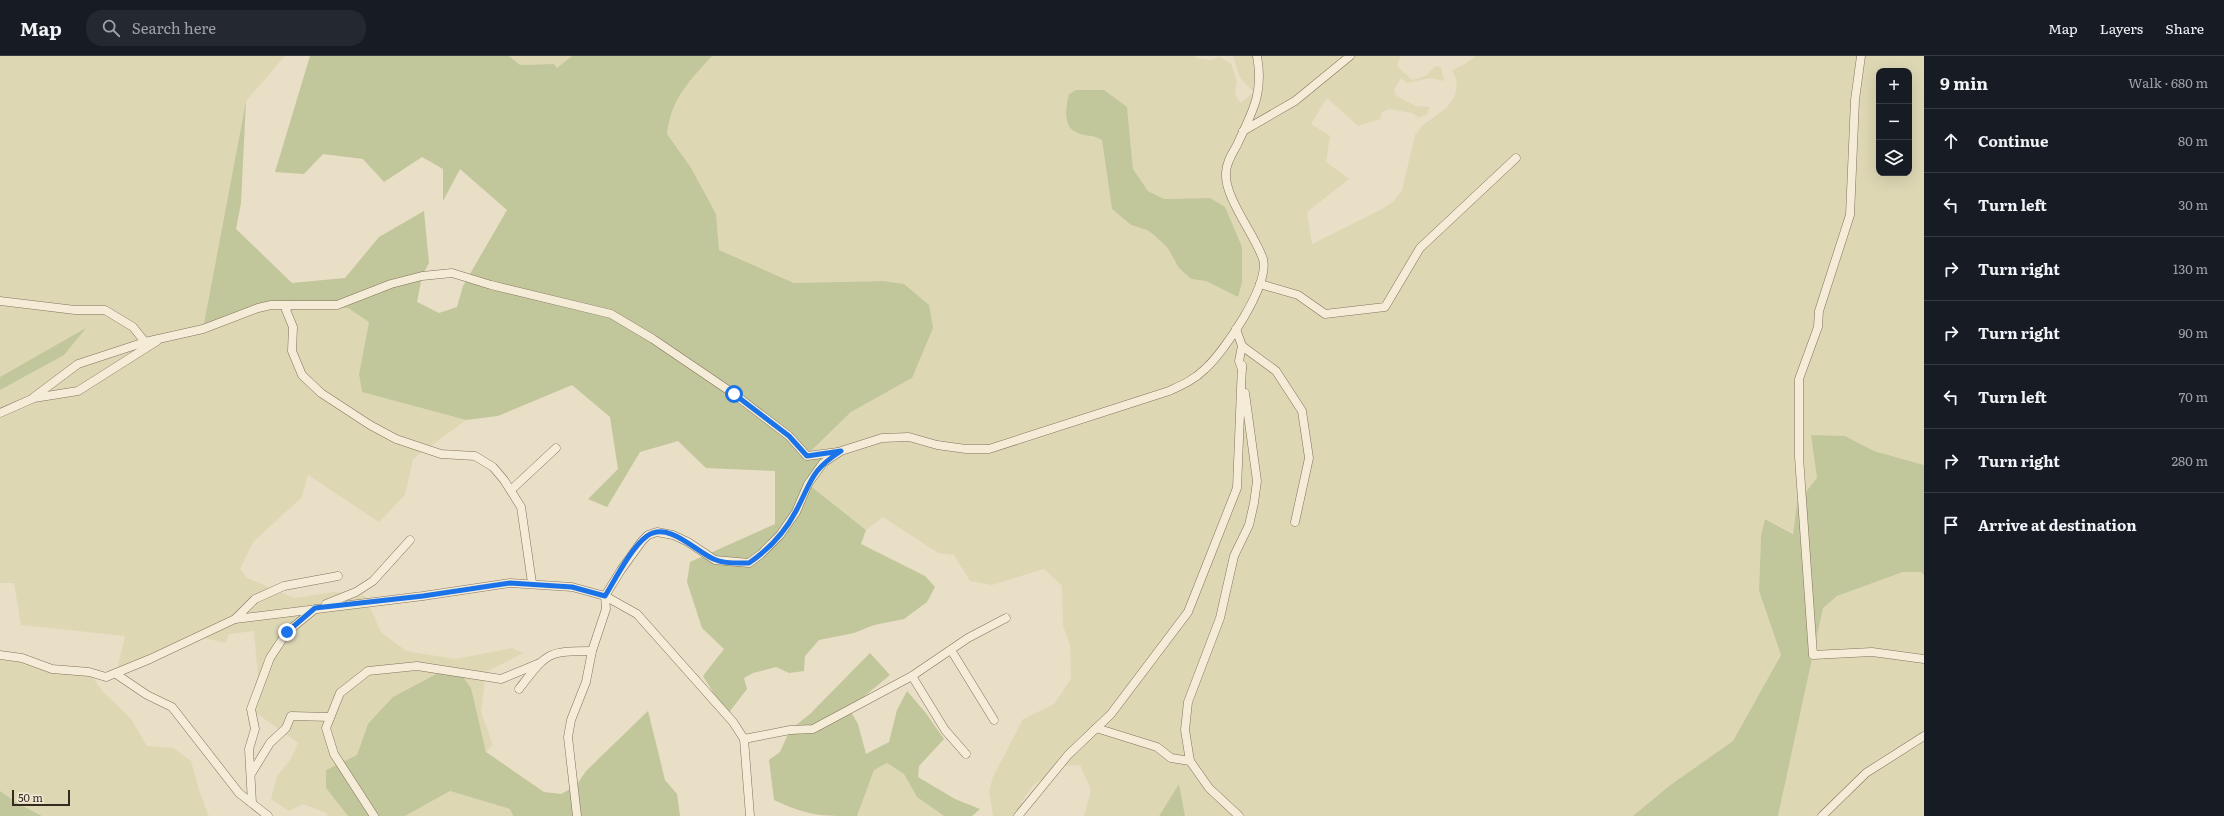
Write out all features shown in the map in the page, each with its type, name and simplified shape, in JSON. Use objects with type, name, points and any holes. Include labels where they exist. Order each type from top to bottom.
[{"type":"street","points":[[0,413],[34,398],[78,364],[145,342],[166,336],[203,329],[258,308],[289,305],[337,305],[391,284],[422,276],[452,273],[611,314],[659,343],[734,394],[789,436],[807,456],[841,451],[882,438],[909,437],[937,445],[966,449],[989,449],[1169,391],[1185,384],[1212,362],[1236,329],[1260,284],[1263,272],[1262,257],[1226,180],[1226,168],[1258,97],[1260,82],[1257,56]]},
{"type":"street","points":[[1243,131],[1295,101],[1350,56]]},
{"type":"street","points":[[1861,56],[1855,100],[1850,215],[1819,311],[1818,327],[1799,379],[1799,457],[1813,655],[1872,652],[1924,659]]},
{"type":"street","points":[[1260,284],[1298,295],[1326,314],[1385,307],[1420,248],[1516,158]]},
{"type":"street","points":[[0,301],[75,310],[105,310],[133,327],[145,342]]},
{"type":"street","points":[[289,305],[286,310],[293,327],[292,351],[302,375],[321,393],[370,425],[396,439],[441,454],[474,456],[493,468],[511,490],[521,507],[532,583]]},
{"type":"street","points":[[1236,329],[1242,346],[1240,361],[1242,365],[1257,481],[1249,525],[1234,556],[1220,618],[1188,702],[1185,730],[1190,761],[1209,788],[1239,816]]},
{"type":"street","points":[[34,398],[78,391],[166,336]]},
{"type":"street","points":[[1242,346],[1276,371],[1302,411],[1309,458],[1294,522]]},
{"type":"street","points":[[1018,816],[1068,755],[1111,714],[1188,612],[1237,488],[1242,365]]},
{"type":"street","points":[[511,490],[556,448]]},
{"type":"street","points":[[577,816],[568,737],[571,720],[586,682],[592,652],[606,608],[605,596],[635,549],[648,535],[657,532],[673,535],[688,542],[715,560],[749,563],[762,554],[780,535],[796,512],[808,484],[823,462],[841,451]]},
{"type":"street","points":[[252,803],[249,748],[255,729],[251,709],[270,658],[287,632],[315,608],[356,592],[373,581],[410,540]]},
{"type":"street","points":[[235,619],[255,599],[284,586],[338,576]]},
{"type":"street","points":[[0,655],[22,658],[52,669],[89,672],[106,677],[116,674],[235,619],[315,608],[423,596],[510,583],[532,583],[572,587],[605,596],[637,614],[730,718],[744,739],[750,816]]},
{"type":"street","points":[[744,739],[790,730],[813,729],[912,676],[968,638],[1006,618]]},
{"type":"street","points":[[951,650],[994,720]]},
{"type":"street","points":[[520,689],[540,663],[551,654],[592,652]]},
{"type":"street","points":[[374,816],[334,754],[326,728],[340,693],[368,671],[417,666],[501,679],[540,663]]},
{"type":"street","points":[[116,674],[147,695],[172,707],[239,793],[268,816]]},
{"type":"street","points":[[912,676],[945,730],[966,754]]},
{"type":"street","points":[[250,775],[270,743],[286,728],[291,716],[330,717]]},
{"type":"street","points":[[1096,728],[1157,747],[1171,758],[1190,761]]},
{"type":"street","points":[[1822,816],[1866,774],[1924,736]]},
{"type":"shaded area","points":[[0,56],[285,56],[246,101],[203,329],[243,314],[289,305],[348,308],[369,322],[359,374],[362,392],[466,420],[413,459],[405,495],[379,522],[308,475],[302,497],[253,542],[240,569],[247,578],[294,598],[335,592],[365,596],[381,632],[406,651],[455,659],[512,648],[523,653],[486,672],[481,712],[493,745],[486,752],[471,688],[368,724],[357,755],[326,770],[326,788],[348,816],[328,816],[326,813],[303,804],[289,811],[271,799],[277,776],[291,759],[298,743],[251,709],[258,677],[254,631],[229,634],[225,643],[200,637],[116,674],[125,636],[21,625],[14,583],[0,583],[0,390],[47,364],[71,337],[0,377]]},
{"type":"shaded area","points":[[509,56],[572,56],[557,69],[554,64],[520,65]]},
{"type":"shaded area","points":[[712,56],[1195,56],[1196,58],[1210,60],[1220,57],[1231,64],[1237,80],[1235,95],[1241,103],[1254,92],[1240,78],[1233,56],[1401,56],[1397,66],[1412,80],[1426,76],[1435,66],[1441,67],[1444,81],[1430,78],[1407,83],[1401,78],[1394,90],[1397,96],[1416,106],[1430,107],[1427,114],[1419,118],[1412,113],[1389,109],[1382,112],[1380,119],[1358,126],[1327,98],[1311,124],[1330,136],[1326,162],[1349,179],[1307,212],[1312,244],[1382,209],[1394,201],[1402,190],[1415,135],[1423,125],[1446,108],[1455,96],[1457,82],[1452,70],[1465,64],[1476,56],[1924,56],[1924,465],[1874,451],[1845,436],[1811,435],[1817,478],[1797,503],[1793,533],[1766,519],[1761,536],[1759,591],[1781,655],[1733,741],[1669,786],[1633,816],[1185,816],[1179,784],[1159,816],[1084,816],[1091,790],[1080,765],[1065,766],[1034,784],[1022,801],[1022,816],[993,816],[989,791],[993,777],[1023,719],[1054,704],[1071,679],[1070,645],[1063,626],[1062,586],[1044,569],[992,585],[970,581],[954,555],[938,553],[883,517],[866,530],[808,484],[807,456],[851,412],[912,378],[883,281],[794,283],[719,250],[716,214],[667,135],[669,116],[681,91]],"holes":[[[1127,107],[1133,169],[1148,191],[1164,199],[1210,198],[1238,297],[1206,281],[1191,279],[1179,268],[1167,247],[1154,235],[1147,230],[1131,225],[1112,209],[1102,140],[1095,135]]]},
{"type":"shaded area","points":[[1903,572],[1921,572],[1924,575],[1924,816],[1778,816],[1823,608],[1837,596]]},
{"type":"shaded area","points":[[0,655],[52,669],[89,672],[103,692],[131,719],[147,746],[173,748],[191,761],[200,793],[209,816],[42,816],[17,803],[0,791]]},
{"type":"shaded area","points":[[887,763],[904,774],[917,797],[944,816],[857,816],[874,770]]},
{"type":"shaded area","points":[[450,791],[510,809],[513,816],[405,816]]},
{"type":"green space","points":[[310,56],[509,56],[520,65],[554,64],[557,68],[572,56],[712,56],[682,91],[672,110],[667,134],[691,168],[716,214],[719,250],[794,283],[883,281],[904,284],[929,305],[933,328],[912,378],[851,412],[807,455],[841,451],[823,463],[808,484],[866,530],[861,544],[925,576],[935,587],[927,602],[904,619],[874,625],[854,633],[819,640],[805,656],[804,671],[789,673],[776,667],[753,673],[744,678],[747,689],[727,715],[703,676],[724,649],[702,628],[687,582],[690,562],[775,524],[775,471],[706,468],[678,441],[640,452],[607,507],[588,499],[618,469],[610,417],[572,385],[498,416],[466,420],[362,392],[359,374],[369,322],[348,308],[271,305],[203,329],[246,101],[241,203],[236,229],[292,283],[345,278],[379,237],[424,211],[429,263],[422,276],[417,302],[439,313],[457,307],[463,286],[507,210],[460,169],[443,201],[443,169],[422,157],[384,182],[363,159],[323,154],[304,174],[275,172]]},
{"type":"green space","points":[[1076,90],[1104,90],[1127,107],[1133,169],[1148,191],[1164,199],[1210,198],[1225,207],[1242,247],[1242,282],[1238,297],[1206,281],[1191,279],[1179,268],[1167,247],[1154,235],[1147,230],[1131,225],[1112,209],[1102,140],[1073,130],[1067,122],[1066,110],[1069,94]]},
{"type":"green space","points":[[86,328],[64,355],[0,390],[0,377]]},
{"type":"green space","points":[[1811,435],[1845,436],[1874,451],[1924,465],[1924,575],[1921,572],[1903,572],[1837,596],[1823,608],[1778,816],[1633,816],[1669,786],[1733,741],[1781,655],[1759,591],[1761,536],[1765,519],[1793,534],[1797,503],[1817,478]]},
{"type":"green space","points":[[870,653],[890,675],[849,709],[858,724],[866,754],[889,742],[897,710],[907,691],[925,712],[944,739],[919,766],[918,777],[955,799],[980,809],[972,816],[944,816],[917,797],[904,774],[887,763],[874,770],[857,816],[815,814],[796,809],[774,800],[769,760],[780,752],[790,730],[810,714]]},
{"type":"green space","points":[[442,671],[461,674],[471,688],[486,752],[544,792],[561,794],[576,786],[586,771],[648,711],[665,780],[677,794],[680,816],[513,816],[510,809],[450,791],[405,816],[348,816],[326,788],[326,770],[357,755],[368,724],[393,697]]},
{"type":"green space","points":[[1179,784],[1185,816],[1159,816]]},
{"type":"green space","points":[[0,791],[17,803],[42,816],[0,816]]},
{"type":"route","points":[[287,632],[315,608],[423,596],[510,583],[532,583],[572,587],[605,596],[635,549],[648,535],[657,532],[673,535],[688,542],[715,560],[734,563],[749,563],[762,554],[780,535],[796,512],[808,484],[823,462],[841,451],[807,456],[789,436],[768,422],[734,394]]}]
